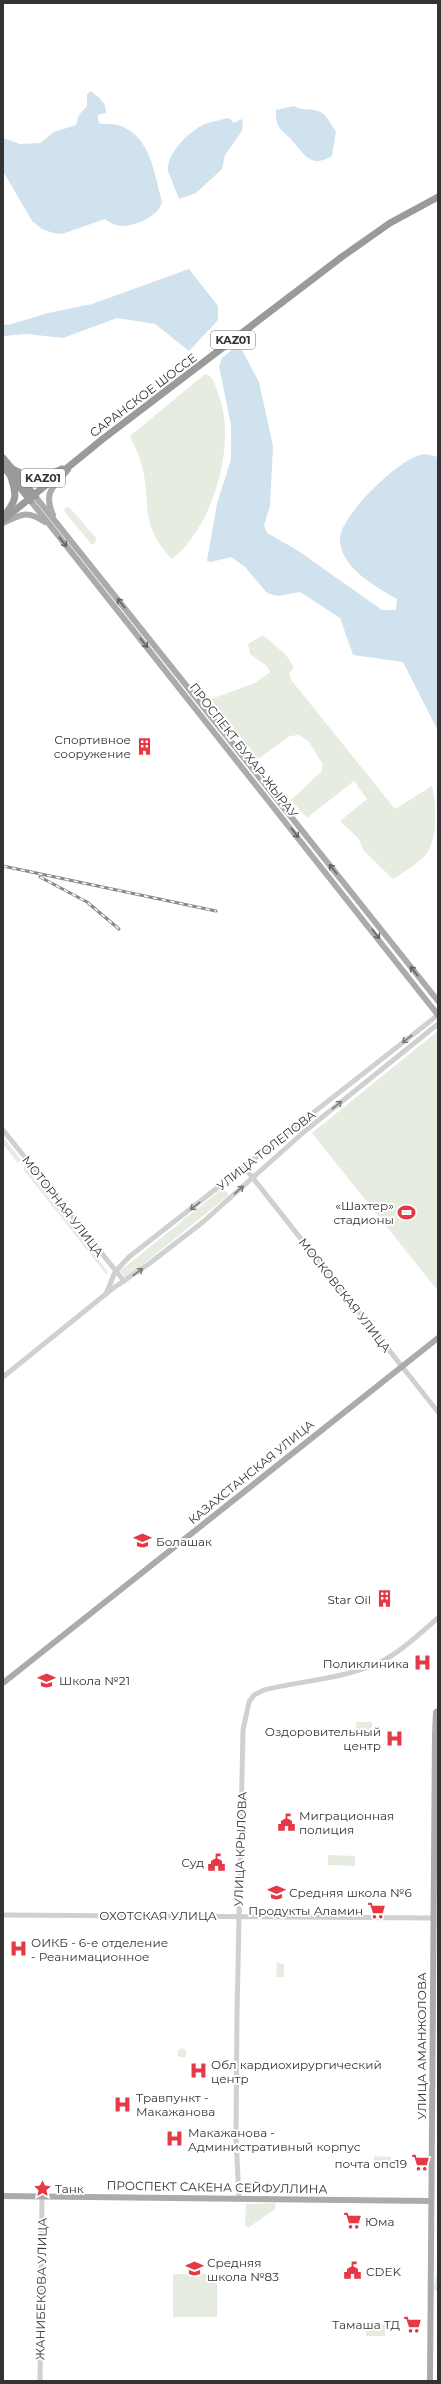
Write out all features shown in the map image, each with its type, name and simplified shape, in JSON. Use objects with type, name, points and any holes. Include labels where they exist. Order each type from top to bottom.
[{"type":"highway","name":"САРАНСКОЕ ШОССЕ","points":[[3,522],[73,464],[343,256],[390,223],[438,197]]},
{"type":"highway","name":"KАZ01","points":[[3,458],[11,472],[33,498]]},
{"type":"highway","name":"KАZ01","points":[[3,466],[11,472],[39,479],[73,464]]},
{"type":"highway","points":[[3,517],[14,503],[16,493],[11,472]]},
{"type":"main road","points":[[56,522],[48,502],[49,492],[73,464]]},
{"type":"main road","name":"ПРОСПЕКТ БУХАР-ЖЫРАУ","points":[[33,498],[56,522],[320,859],[438,1015]]},
{"type":"main road","name":"ПРОСПЕКТ БУХАР-ЖЫРАУ","points":[[33,498],[49,524],[320,859],[438,1001]]},
{"type":"main road","points":[[3,522],[23,514],[34,515],[49,524]]},
{"type":"main road","name":"КАЗАХСТАНСКАЯ УЛИЦА","points":[[3,1683],[438,1338]]},
{"type":"main road","name":"УЛИЦА АМАНЖОЛОВА","points":[[430,2381],[433,1918],[437,1711]]},
{"type":"main road","name":"ПРОСПЕКТ САКЕНА СЕЙФУЛЛИНА","points":[[3,2196],[431,2201]]},
{"type":"street","name":"УЛИЦА ТОЛЕПОВА","points":[[106,1294],[115,1272],[129,1257],[245,1168],[438,1015]]},
{"type":"street","name":"УЛИЦА ТОЛЕПОВА","points":[[3,1377],[106,1294],[203,1222],[305,1131],[438,1024]]},
{"type":"street","name":"МОТОРНАЯ УЛИЦА","points":[[3,1130],[115,1272],[124,1281]]},
{"type":"street","name":"МОСКОВСКАЯ УЛИЦА","points":[[245,1168],[438,1412]]},
{"type":"street","name":"УЛИЦА КРЫЛОВА","points":[[239,2198],[236,2138],[238,1916],[243,1730],[245,1712],[251,1699],[264,1690],[342,1674],[374,1665],[394,1654],[438,1618]]},
{"type":"street","name":"ОХОТСКАЯ УЛИЦА","points":[[3,1915],[433,1918]]},
{"type":"street","name":"ЖАНИБЕКОВА УЛИЦА","points":[[40,2381],[42,2196]]},
{"type":"shaded area","points":[[205,374],[208,375],[214,382],[223,413],[225,435],[223,458],[218,482],[210,506],[187,545],[172,559],[155,536],[151,526],[148,516],[142,466],[130,436]]},
{"type":"shaded area","points":[[66,507],[70,508],[96,538],[95,543],[92,545],[65,512],[64,509]]},
{"type":"shaded area","points":[[263,635],[286,655],[294,667],[289,674],[292,681],[395,809],[432,786],[435,820],[431,847],[425,856],[393,879],[364,851],[358,838],[340,821],[367,799],[354,781],[307,818],[291,800],[321,772],[323,765],[309,742],[299,735],[290,736],[258,759],[211,699],[255,683],[270,672],[267,666],[250,654],[248,644]]},
{"type":"shaded area","name":"«Шахтер» стадионы","points":[[438,1031],[438,1291],[312,1133]]},
{"type":"shaded area","points":[[3,1137],[21,1160],[18,1163],[3,1144]]},
{"type":"shaded area","points":[[26,1167],[108,1272],[106,1274],[23,1169]]},
{"type":"shaded area","points":[[223,1188],[229,1195],[126,1278],[120,1271]]},
{"type":"shaded area","points":[[356,1722],[372,1722],[372,1737],[357,1738]]},
{"type":"shaded area","points":[[328,1855],[355,1856],[355,1866],[328,1865]]},
{"type":"shaded area","points":[[277,1963],[284,1964],[284,1977],[276,1977]]},
{"type":"shaded area","points":[[182,2048],[187,2053],[182,2058],[177,2053]]},
{"type":"shaded area","points":[[374,2156],[391,2157],[391,2166],[374,2166]]},
{"type":"shaded area","points":[[276,2203],[275,2209],[248,2228],[245,2225],[246,2204]]},
{"type":"shaded area","points":[[438,2266],[438,2294],[434,2288]]},
{"type":"shaded area","points":[[173,2274],[217,2274],[217,2317],[173,2317]]},
{"type":"shaded area","points":[[366,2325],[385,2325],[385,2336],[366,2336]]},
{"type":"water","points":[[90,91],[99,98],[106,109],[106,113],[98,115],[100,124],[113,124],[125,128],[135,135],[143,144],[153,166],[162,202],[160,207],[152,216],[134,224],[123,226],[111,223],[105,219],[62,234],[53,233],[42,229],[32,221],[3,171],[3,138],[20,144],[40,143],[54,132],[76,125],[79,115],[87,106],[87,95]]},
{"type":"water","points":[[294,106],[301,109],[319,111],[328,119],[336,131],[332,156],[320,161],[308,158],[279,127],[277,123],[276,110]]},
{"type":"water","points":[[229,118],[234,123],[241,119],[243,121],[242,131],[225,155],[222,169],[196,193],[179,199],[168,171],[168,164],[171,157],[186,137],[199,127],[211,122]]},
{"type":"water","points":[[189,269],[218,306],[218,320],[189,351],[155,324],[117,318],[63,338],[27,334],[3,336],[3,324],[8,325],[48,313],[92,304]]},
{"type":"water","points":[[233,349],[242,350],[259,382],[273,446],[270,506],[264,525],[267,533],[297,550],[382,610],[396,610],[397,599],[371,583],[347,561],[342,552],[340,542],[341,532],[348,519],[370,492],[398,467],[410,459],[422,454],[438,457],[438,731],[403,662],[353,655],[340,618],[300,592],[278,596],[267,593],[245,567],[231,557],[211,562],[207,561],[217,504],[231,459],[231,425],[219,366],[222,358]]},
{"type":"railway","points":[[3,866],[216,911]]},
{"type":"railway","points":[[40,877],[87,902],[119,929]]},
{"type":"place","name":"Спортивное сооружение","points":[[144,746]]},
{"type":"place","name":"«Шахтер» стадионы","points":[[407,1212]]},
{"type":"place","name":"Болашак","points":[[143,1541]]},
{"type":"place","name":"Star Oil","points":[[384,1599]]},
{"type":"place","name":"Поликлиника","points":[[422,1663]]},
{"type":"place","name":"Школа №21","points":[[46,1680]]},
{"type":"place","name":"Оздоровительный центр","points":[[394,1738]]},
{"type":"place","name":"Миграционная полиция","points":[[286,1822]]},
{"type":"place","name":"Суд","points":[[217,1862]]},
{"type":"place","name":"Средняя школа №6","points":[[276,1892]]},
{"type":"place","name":"Продукты Аламин","points":[[376,1910]]},
{"type":"place","name":"ОИКБ - 6-е отделение - Реанимационное","points":[[18,1949]]},
{"type":"place","name":"Обл кардиохирургический центр","points":[[198,2071]]},
{"type":"place","name":"Травпункт - Макажанова","points":[[123,2104]]},
{"type":"place","name":"Макажанова - Административный корпус","points":[[175,2139]]},
{"type":"place","name":"почта опс19","points":[[420,2163]]},
{"type":"place","name":"Танк","points":[[42,2188]]},
{"type":"place","name":"Юма","points":[[352,2221]]},
{"type":"place","name":"Средняя школа №83","points":[[194,2269]]},
{"type":"place","name":"CDEK","points":[[353,2271]]},
{"type":"place","name":"Тамаша ТД","points":[[413,2324]]}]
